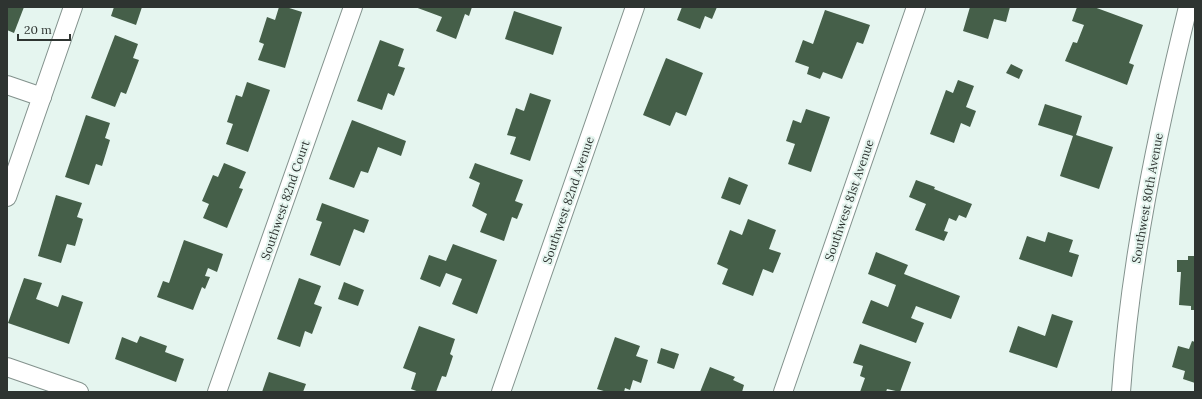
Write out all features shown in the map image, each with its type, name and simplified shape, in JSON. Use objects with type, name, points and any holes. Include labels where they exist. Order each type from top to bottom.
[{"type":"street","points":[[7,197],[73,7]]},
{"type":"street","name":"Southwest 82nd Court","points":[[217,392],[353,7]]},
{"type":"street","name":"Southwest 81st Avenue","points":[[783,392],[916,7]]},
{"type":"street","name":"Southwest 80th Avenue","points":[[1121,392],[1126,338],[1142,226],[1162,119],[1188,41],[1188,7]]},
{"type":"street","name":"Southwest 82nd Avenue","points":[[501,392],[631,8]]},
{"type":"street","points":[[7,85],[42,97]]},
{"type":"street","points":[[7,367],[79,392]]},
{"type":"building","points":[[7,7],[24,7],[14,33],[7,30]]},
{"type":"building","points":[[114,7],[142,7],[136,25],[111,16]]},
{"type":"building","points":[[279,7],[286,7],[302,12],[285,68],[258,60],[264,44],[259,42],[267,17],[275,20]]},
{"type":"building","points":[[415,7],[472,7],[469,16],[465,14],[456,39],[436,31],[442,17]]},
{"type":"building","points":[[682,7],[717,7],[712,19],[705,16],[700,29],[677,20]]},
{"type":"building","points":[[970,7],[1010,7],[1006,22],[994,19],[988,39],[963,31]]},
{"type":"building","points":[[1077,7],[1094,7],[1143,25],[1129,63],[1134,65],[1127,85],[1065,61],[1073,42],[1077,43],[1084,25],[1072,21]]},
{"type":"building","points":[[825,10],[870,25],[863,44],[857,42],[842,79],[823,72],[820,79],[807,74],[809,67],[795,62],[803,40],[813,44]]},
{"type":"building","points":[[514,11],[562,27],[553,55],[505,39]]},
{"type":"building","points":[[115,35],[138,44],[133,58],[139,60],[126,94],[121,92],[115,107],[91,98]]},
{"type":"building","points":[[380,40],[404,49],[398,66],[405,68],[394,96],[388,93],[382,110],[357,101]]},
{"type":"building","points":[[666,58],[703,73],[686,116],[676,112],[670,126],[643,115]]},
{"type":"building","points":[[1011,64],[1023,70],[1019,79],[1006,73]]},
{"type":"building","points":[[958,80],[974,86],[966,107],[976,111],[970,127],[961,123],[954,143],[930,134],[946,90],[953,93]]},
{"type":"building","points":[[247,82],[270,90],[248,152],[226,144],[233,124],[227,122],[236,95],[242,97]]},
{"type":"building","points":[[530,93],[551,100],[530,161],[510,154],[516,137],[507,135],[516,108],[524,111]]},
{"type":"building","points":[[1045,104],[1082,116],[1076,135],[1113,147],[1099,189],[1060,176],[1073,136],[1038,125]]},
{"type":"building","points":[[806,109],[830,117],[811,172],[788,164],[795,144],[786,141],[793,120],[801,123]]},
{"type":"building","points":[[86,115],[110,123],[105,138],[110,140],[102,166],[96,164],[89,185],[65,177]]},
{"type":"building","points":[[352,120],[406,141],[401,156],[378,147],[368,173],[361,171],[354,188],[329,179]]},
{"type":"building","points":[[224,163],[246,172],[239,188],[243,189],[227,228],[203,218],[209,204],[202,201],[213,175],[218,177]]},
{"type":"building","points":[[475,163],[523,180],[515,201],[523,204],[517,219],[512,217],[504,241],[480,232],[487,214],[472,206],[480,183],[469,178]]},
{"type":"building","points":[[729,177],[748,185],[740,205],[721,198]]},
{"type":"building","points":[[916,180],[972,204],[966,218],[959,215],[956,221],[949,218],[944,231],[948,232],[944,241],[915,230],[926,204],[909,197]]},
{"type":"building","points":[[56,195],[82,203],[77,217],[83,219],[75,246],[67,244],[61,263],[38,256]]},
{"type":"building","points":[[322,203],[369,220],[364,233],[354,229],[340,266],[310,255],[322,222],[316,220]]},
{"type":"building","points":[[748,219],[776,230],[769,249],[781,253],[773,273],[763,269],[753,296],[722,284],[728,269],[717,264],[730,230],[742,235]]},
{"type":"building","points":[[1048,232],[1073,240],[1069,252],[1079,255],[1072,277],[1019,259],[1027,236],[1045,242]]},
{"type":"building","points":[[184,240],[223,254],[217,272],[208,268],[205,276],[210,277],[205,289],[202,287],[193,310],[157,297],[163,281],[169,283]]},
{"type":"building","points":[[453,244],[497,260],[477,314],[452,304],[462,279],[446,273],[440,287],[420,279],[429,255],[446,261]]},
{"type":"building","points":[[876,252],[908,265],[904,274],[960,296],[951,319],[916,306],[911,318],[924,323],[916,343],[862,323],[871,300],[888,307],[896,285],[868,274]]},
{"type":"building","points":[[1188,256],[1195,256],[1195,310],[1191,310],[1191,306],[1179,305],[1181,272],[1177,272],[1177,260],[1188,260]]},
{"type":"building","points":[[24,278],[42,283],[36,299],[58,307],[62,295],[83,302],[69,344],[8,323]]},
{"type":"building","points":[[299,278],[321,286],[314,304],[322,307],[312,334],[305,331],[300,347],[277,339]]},
{"type":"building","points":[[344,282],[364,290],[358,306],[338,299]]},
{"type":"building","points":[[1052,314],[1073,321],[1057,368],[1009,352],[1018,326],[1045,336]]},
{"type":"building","points":[[419,326],[455,339],[450,354],[453,356],[446,377],[442,376],[436,392],[419,392],[411,389],[416,373],[403,368]]},
{"type":"building","points":[[140,336],[167,346],[165,352],[184,359],[176,382],[115,359],[122,337],[137,343]]},
{"type":"building","points":[[615,337],[640,346],[636,356],[648,360],[641,383],[633,380],[630,390],[625,388],[624,392],[607,392],[597,389]]},
{"type":"building","points":[[1192,341],[1195,342],[1195,383],[1183,379],[1185,371],[1172,367],[1178,346],[1189,349]]},
{"type":"building","points":[[860,344],[911,362],[900,392],[887,389],[886,392],[860,392],[865,378],[860,376],[863,366],[853,363]]},
{"type":"building","points":[[661,348],[679,354],[674,369],[657,363]]},
{"type":"building","points":[[710,367],[735,377],[733,380],[744,385],[742,392],[700,392]]},
{"type":"building","points":[[269,372],[306,384],[303,392],[262,392]]}]
